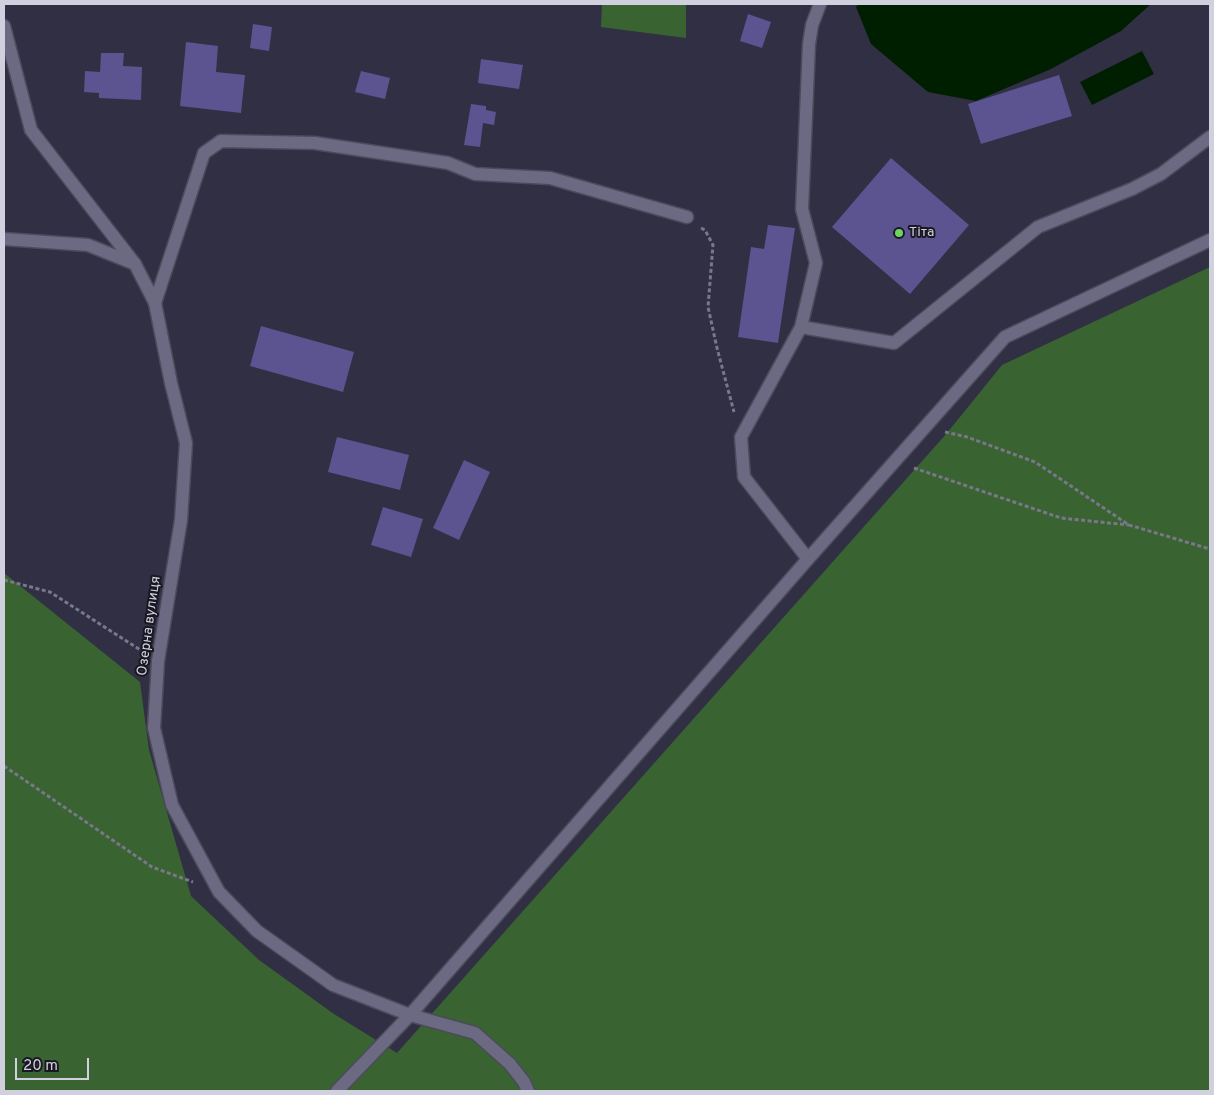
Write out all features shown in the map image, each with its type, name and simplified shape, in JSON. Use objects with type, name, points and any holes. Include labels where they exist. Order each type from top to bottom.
[{"type":"street","points":[[808,559],[744,476],[741,437],[801,327],[816,263],[802,208],[809,44],[812,25],[820,4]]},
{"type":"street","name":"Озерна вулиця","points":[[4,26],[31,130],[135,264],[155,303],[171,383],[186,443],[181,520],[158,661],[154,728],[172,805],[219,892],[257,931],[333,985],[410,1016],[475,1033],[510,1064],[524,1082],[528,1091]]},
{"type":"street","points":[[801,327],[894,342],[1038,227],[1132,189],[1161,174],[1210,137]]},
{"type":"street","points":[[155,303],[204,153],[221,141],[315,143],[448,163],[475,174],[550,178],[687,217]]},
{"type":"street","points":[[4,239],[88,245],[135,264]]},
{"type":"street","points":[[337,1091],[410,1016],[808,559],[1005,337],[1210,240]]},
{"type":"path","points":[[687,217],[705,230],[713,245],[708,306],[717,348],[741,437]]},
{"type":"path","points":[[929,423],[947,433],[967,437],[1035,462],[1129,525]]},
{"type":"path","points":[[896,460],[916,469],[1062,518],[1129,525],[1210,549]]},
{"type":"path","points":[[4,580],[50,592],[158,661]]},
{"type":"path","points":[[4,766],[152,867],[219,892]]},
{"type":"shaded area","points":[[602,4],[686,4],[686,38],[601,27]]},
{"type":"shaded area","points":[[858,4],[1151,4],[1121,31],[1051,69],[976,101],[928,92],[871,44],[856,7]]},
{"type":"shaded area","points":[[1142,51],[1154,74],[1092,105],[1080,82]]},
{"type":"shaded area","points":[[1210,267],[1210,1091],[4,1091],[4,573],[140,682],[149,750],[191,896],[259,960],[334,1014],[397,1053],[947,433],[1002,365]]},
{"type":"building","points":[[748,14],[771,22],[762,48],[740,41]]},
{"type":"building","points":[[253,24],[272,27],[269,51],[250,48]]},
{"type":"building","points":[[186,42],[218,46],[216,72],[245,75],[241,113],[180,106]]},
{"type":"building","points":[[101,53],[124,53],[123,66],[142,67],[141,100],[99,98],[99,93],[84,92],[85,71],[100,72]]},
{"type":"building","points":[[481,59],[523,65],[519,89],[478,83]]},
{"type":"building","points":[[361,71],[390,78],[385,99],[355,92]]},
{"type":"building","points":[[1059,75],[1072,116],[981,144],[968,104]]},
{"type":"building","points":[[471,104],[486,106],[486,110],[496,112],[494,125],[483,123],[480,147],[464,145]]},
{"type":"building","points":[[891,158],[969,225],[910,294],[832,227]]},
{"type":"building","points":[[768,225],[795,228],[778,343],[738,337],[751,247],[764,249]]},
{"type":"building","points":[[261,326],[354,352],[343,392],[250,366]]},
{"type":"building","points":[[337,437],[409,455],[400,490],[328,472]]},
{"type":"building","points":[[464,460],[490,472],[459,540],[433,528]]},
{"type":"building","points":[[383,507],[423,519],[411,557],[371,545]]},
{"type":"place","name":"Тіта","points":[[899,233]]}]
